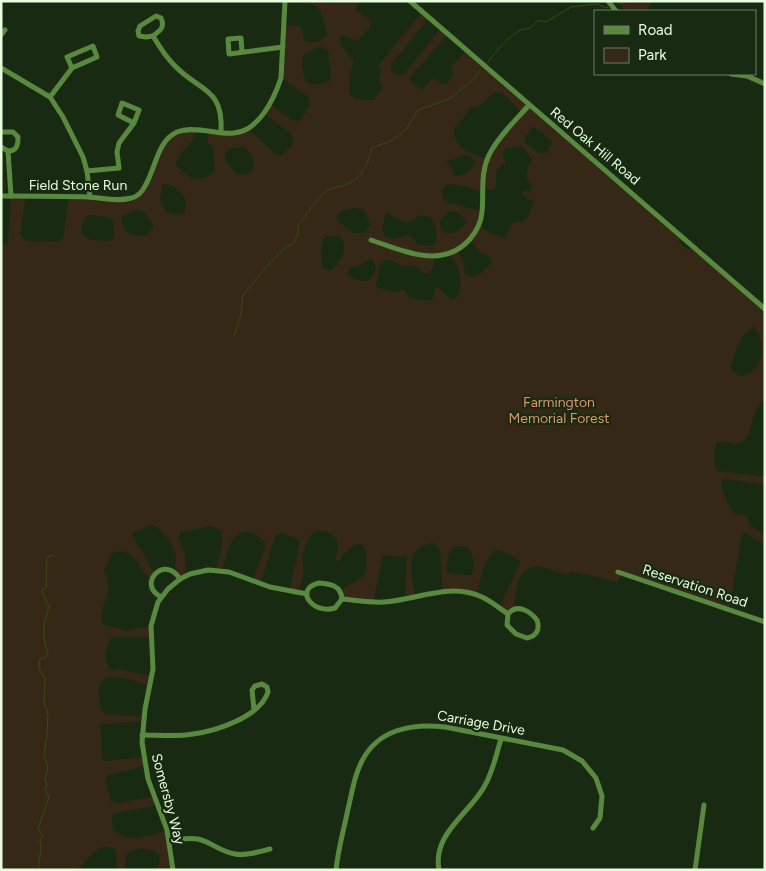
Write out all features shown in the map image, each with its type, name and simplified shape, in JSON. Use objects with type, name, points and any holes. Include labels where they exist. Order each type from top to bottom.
[{"type":"street","name":"Field Stone Run","points":[[1,196],[90,197],[118,200],[132,198],[140,194],[146,186],[162,147],[170,136],[180,131],[192,130],[234,133],[248,130],[258,120],[277,90],[282,78],[285,1]]},
{"type":"street","name":"Red Oak Hill Road","points":[[410,1],[765,309]]},
{"type":"street","points":[[156,16],[161,18],[163,23],[162,30],[153,36],[139,36],[138,31],[140,26],[156,16]]},
{"type":"street","points":[[153,36],[174,65],[214,98],[222,117],[221,132]]},
{"type":"street","points":[[50,97],[72,68],[97,57],[93,46],[67,57],[72,68]]},
{"type":"street","points":[[242,52],[283,47]]},
{"type":"street","points":[[1,68],[50,97],[63,117],[83,157],[87,171],[90,197]]},
{"type":"street","points":[[739,75],[747,76],[765,84]]},
{"type":"street","points":[[371,240],[428,257],[450,253],[464,245],[480,224],[482,184],[484,169],[489,155],[529,105]]},
{"type":"street","points":[[87,171],[119,168],[117,152],[119,143],[134,123]]},
{"type":"street","points":[[1,132],[13,132],[18,137],[18,146],[15,149],[8,151],[1,147]]},
{"type":"street","points":[[8,151],[11,196]]},
{"type":"street","points":[[161,597],[155,594],[151,585],[153,576],[157,572],[171,570],[180,579]]},
{"type":"street","name":"Somersby Way","points":[[173,870],[170,841],[164,818],[148,779],[142,735],[144,709],[153,669],[152,621],[156,606],[161,597],[180,579],[202,571],[222,570],[270,587],[307,594]]},
{"type":"street","name":"Reservation Road","points":[[618,572],[765,622]]},
{"type":"street","points":[[319,583],[337,587],[342,594],[342,599],[335,608],[323,609],[311,604],[307,594],[311,586],[319,583]]},
{"type":"street","points":[[342,599],[373,603],[440,592],[468,592],[482,597],[508,614]]},
{"type":"street","points":[[514,608],[527,611],[537,620],[537,632],[528,638],[516,634],[507,625],[508,614],[514,608]]},
{"type":"street","points":[[142,735],[181,736],[208,732],[234,722],[254,710],[268,695],[267,687],[262,684],[255,686],[252,690],[254,710]]},
{"type":"street","name":"Carriage Drive","points":[[336,870],[357,772],[364,756],[376,743],[396,731],[419,725],[445,727],[563,750],[582,761],[596,778],[602,796],[600,818],[593,828]]},
{"type":"street","points":[[439,870],[438,860],[441,844],[449,830],[477,798],[484,787],[501,739]]},
{"type":"street","points":[[695,870],[704,805]]},
{"type":"street","points":[[170,841],[185,838],[199,839],[226,852],[242,854],[270,849]]},
{"type":"green space","name":"Farmington Memorial Forest","points":[[285,1],[360,1],[355,9],[371,21],[370,27],[357,41],[343,35],[339,37],[342,46],[353,61],[350,73],[349,94],[355,99],[374,100],[383,88],[379,80],[381,70],[379,65],[422,12],[429,18],[391,64],[391,70],[398,74],[405,73],[441,28],[448,34],[410,77],[410,82],[422,89],[433,78],[442,84],[447,83],[453,75],[452,66],[466,50],[683,237],[679,242],[688,250],[692,245],[765,309],[765,400],[757,409],[747,437],[743,441],[739,443],[716,443],[714,467],[718,471],[765,477],[765,488],[761,484],[724,479],[721,481],[721,485],[724,495],[736,515],[742,514],[747,516],[750,525],[765,536],[765,544],[742,533],[729,609],[622,574],[617,582],[571,571],[567,575],[547,568],[532,567],[522,575],[515,595],[514,609],[508,614],[499,608],[520,563],[513,555],[495,550],[487,560],[476,595],[443,591],[440,550],[434,543],[423,546],[413,556],[411,569],[415,596],[405,598],[407,557],[383,555],[373,603],[342,599],[340,590],[360,579],[366,572],[366,549],[361,544],[353,546],[336,563],[338,540],[326,531],[315,531],[308,539],[302,555],[304,575],[298,592],[289,591],[300,543],[298,539],[281,533],[276,535],[260,584],[252,581],[265,548],[265,542],[252,533],[239,533],[231,543],[222,571],[215,570],[222,545],[221,531],[211,526],[181,532],[178,537],[185,554],[185,576],[180,579],[175,568],[175,552],[163,532],[152,525],[133,532],[133,537],[155,574],[152,581],[131,555],[120,551],[112,553],[104,571],[109,589],[102,611],[102,619],[103,624],[126,631],[151,626],[152,637],[113,637],[105,655],[109,668],[113,671],[118,669],[152,675],[150,686],[117,677],[109,677],[103,680],[99,696],[100,706],[105,714],[143,717],[143,721],[103,724],[100,726],[102,759],[105,761],[144,757],[145,766],[108,775],[105,780],[111,801],[118,803],[155,796],[159,805],[115,813],[112,817],[113,830],[126,837],[140,838],[167,830],[173,870],[156,870],[160,862],[159,853],[141,849],[132,851],[125,856],[126,870],[117,870],[116,850],[106,847],[92,854],[81,867],[69,870],[1,870],[1,243],[6,244],[8,241],[11,196],[26,196],[20,235],[26,241],[58,242],[63,238],[69,197],[118,199],[140,194],[162,147],[180,131],[197,130],[193,141],[180,155],[176,165],[192,179],[208,177],[215,171],[213,146],[208,143],[208,131],[234,133],[248,129],[275,154],[282,155],[293,143],[292,135],[263,112],[269,103],[288,117],[300,121],[310,105],[308,96],[281,78],[284,25],[300,26],[305,41],[318,42],[327,35],[322,15],[316,6],[312,4],[285,3]],"holes":[[[321,47],[328,51],[331,78],[329,81],[320,84],[305,81],[302,63],[304,55],[313,49]],[[495,92],[502,93],[523,113],[487,159],[464,150],[457,141],[454,129],[472,107],[477,108]],[[532,127],[552,140],[547,152],[540,154],[525,143],[524,140]],[[245,147],[254,158],[253,168],[247,175],[237,174],[225,161],[225,153],[230,148]],[[522,147],[532,159],[528,165],[526,178],[532,185],[529,192],[523,190],[522,194],[534,202],[528,217],[523,222],[513,223],[503,238],[485,230],[480,224],[482,211],[447,203],[443,199],[442,189],[447,184],[464,186],[482,192],[482,189],[493,190],[496,185],[496,171],[505,163],[503,151],[506,148]],[[462,154],[473,158],[474,164],[465,174],[452,175],[454,173],[446,160],[456,159]],[[168,184],[177,189],[182,195],[186,207],[185,212],[179,215],[167,213],[160,200],[162,185]],[[353,208],[364,209],[370,225],[364,233],[353,233],[337,221],[337,216],[343,210]],[[136,210],[145,212],[153,226],[147,235],[132,234],[122,226],[122,216]],[[448,212],[457,212],[465,219],[466,223],[458,231],[449,234],[441,229],[440,221]],[[386,213],[407,223],[414,220],[417,216],[426,216],[433,221],[436,229],[434,246],[419,245],[406,235],[396,239],[386,237],[382,230]],[[89,215],[108,217],[113,220],[114,237],[109,241],[85,237],[81,231],[85,218]],[[327,236],[340,236],[343,240],[344,250],[340,260],[330,271],[322,268],[322,242]],[[469,240],[492,261],[480,274],[470,277],[465,274],[464,264],[458,250]],[[450,253],[460,274],[458,297],[452,300],[439,288],[436,288],[431,301],[410,298],[404,289],[396,292],[376,286],[380,264],[384,260],[391,260],[402,266],[417,266],[417,268],[425,273],[430,273],[434,266],[434,256]],[[369,259],[374,261],[376,269],[371,279],[361,281],[347,274],[351,267],[359,266]],[[754,327],[761,339],[762,347],[759,363],[748,374],[739,376],[730,368],[738,345],[745,334]],[[456,546],[469,547],[473,561],[473,572],[471,575],[450,574],[446,569],[448,556]]]},
{"type":"green space","points":[[621,1],[652,1],[648,10],[624,10]]},
{"type":"waterway","points":[[618,4],[628,1]]},
{"type":"waterway","points":[[488,62],[510,37],[520,30],[530,28],[538,21],[546,22],[571,7],[596,4],[608,8]]},
{"type":"waterway","points":[[234,336],[241,314],[243,295],[269,264],[287,246],[293,244],[298,234],[298,226],[321,196],[328,190],[345,185],[357,178],[369,160],[372,148],[395,139],[407,128],[418,110],[449,99],[475,78],[480,71]]},
{"type":"waterway","points":[[38,870],[41,848],[40,840],[43,835],[38,829],[49,797],[45,789],[48,768],[44,755],[48,714],[44,703],[45,679],[39,669],[40,659],[45,658],[48,654],[44,639],[44,624],[49,607],[42,592],[46,588],[47,559],[49,556],[54,555]]}]
